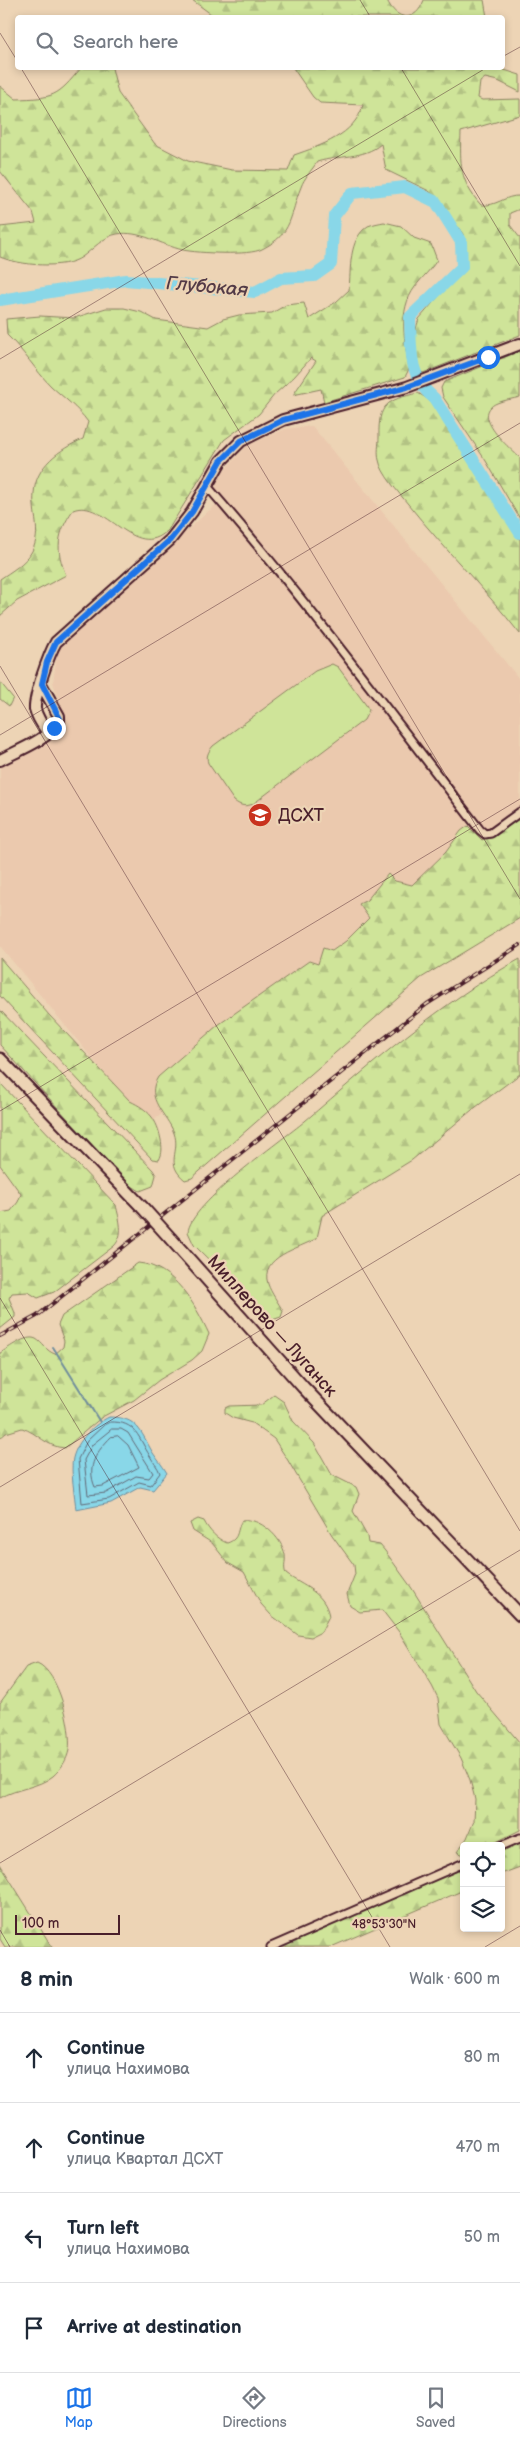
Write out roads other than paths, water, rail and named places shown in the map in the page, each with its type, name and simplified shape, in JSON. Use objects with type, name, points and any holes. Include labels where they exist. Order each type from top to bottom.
[{"type":"main road","name":"Миллерово — Луганск","points":[[0,1059],[143,1208],[302,1388],[520,1614]]},
{"type":"street","points":[[48,733],[35,710],[47,662],[56,642],[170,540],[192,512],[217,467],[228,452],[241,441],[275,423],[431,380],[520,344]]},
{"type":"street","points":[[208,486],[337,645],[480,830],[485,834],[491,833],[520,812]]},
{"type":"street","points":[[0,760],[48,733],[58,724],[60,719],[42,684]]},
{"type":"street","points":[[505,1844],[520,1838]]},
{"type":"street","points":[[271,1947],[460,1865]]},
{"type":"water","points":[[109,1417],[126,1420],[137,1427],[167,1473],[153,1490],[140,1487],[111,1503],[76,1510],[72,1470],[75,1452],[82,1439],[98,1424]]},
{"type":"waterway","name":"Глубокая","points":[[0,300],[126,280],[255,292],[281,278],[314,276],[331,264],[334,216],[352,193],[405,187],[436,202],[461,242],[462,267],[410,317],[411,351],[415,371],[419,381],[434,398],[520,533]]},
{"type":"waterway","points":[[53,1347],[100,1422]]},
{"type":"railway","points":[[0,1336],[37,1316],[427,1004],[520,945]]},
{"type":"place","name":"ДСХТ","points":[[260,815]]}]
